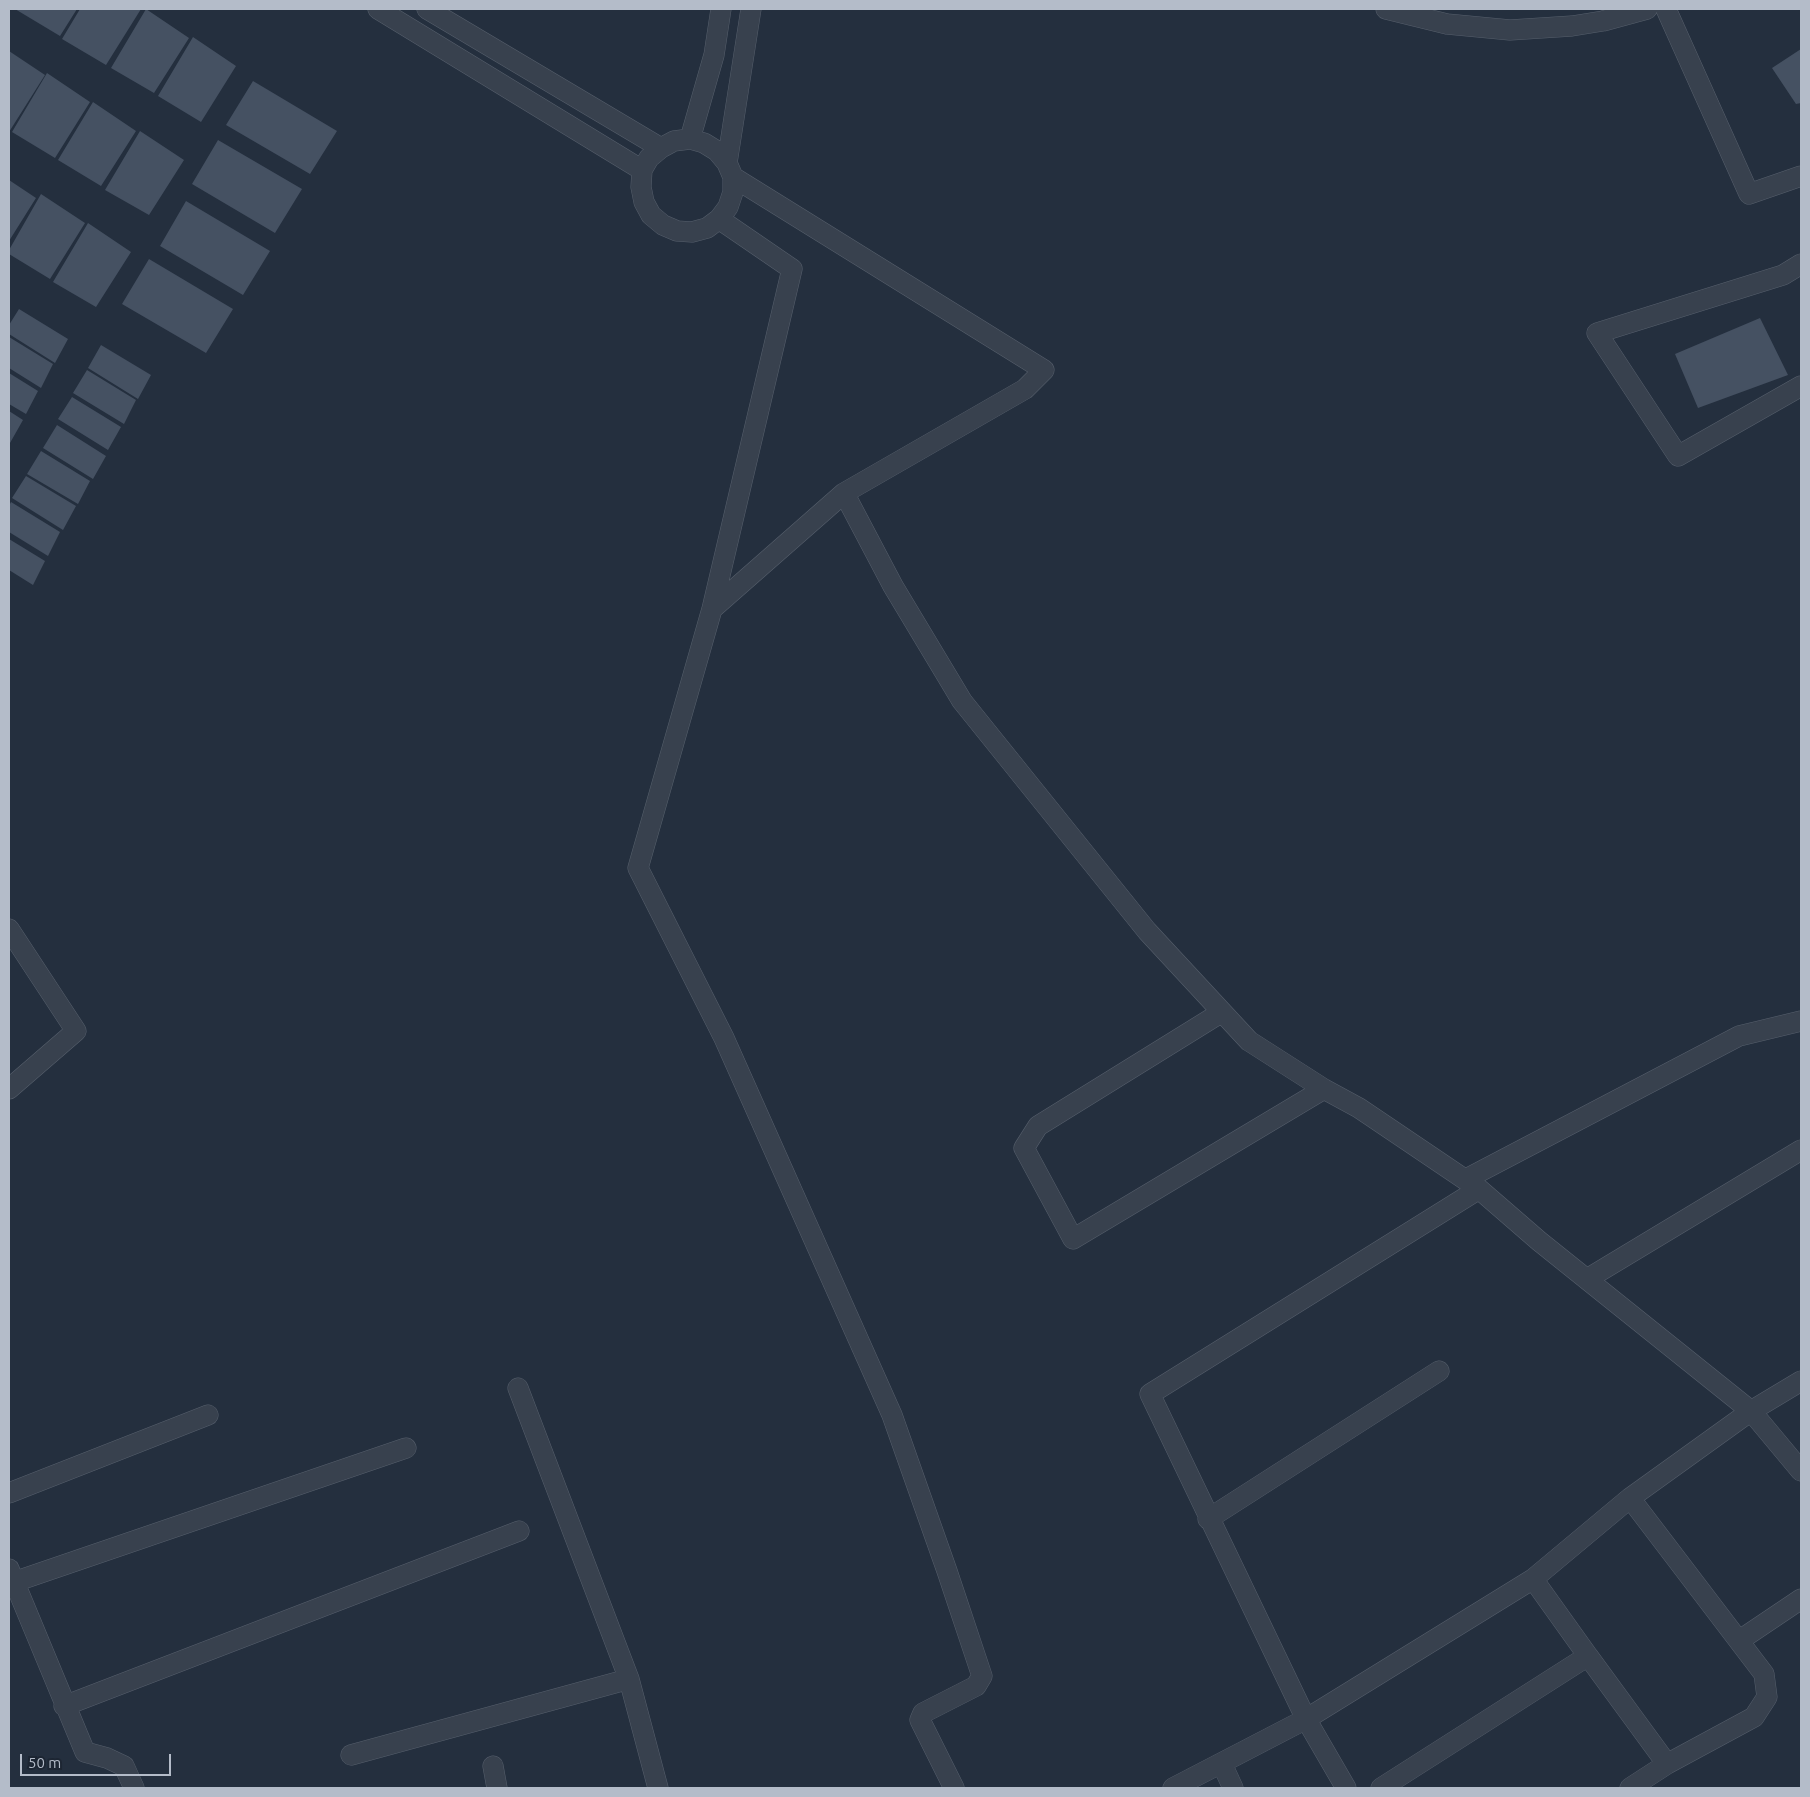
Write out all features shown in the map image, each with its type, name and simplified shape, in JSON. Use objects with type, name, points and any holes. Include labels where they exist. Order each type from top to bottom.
[{"type":"street","points":[[378,9],[642,170]]},
{"type":"street","points":[[427,9],[660,148]]},
{"type":"street","points":[[690,140],[714,56],[721,9]]},
{"type":"street","points":[[712,609],[844,494],[1025,389],[1044,370],[730,170],[718,151],[704,143],[690,140],[674,141],[660,148],[650,158],[642,170],[641,187],[644,202],[651,215],[663,225],[677,231],[692,232],[707,228],[720,219],[728,207],[733,192],[730,170],[751,9]]},
{"type":"street","points":[[1386,9],[1447,24],[1510,30],[1572,26],[1603,21],[1647,9]]},
{"type":"street","points":[[1666,9],[1750,194],[1801,176]]},
{"type":"street","points":[[720,219],[792,269],[712,609],[638,868],[724,1038],[892,1415],[947,1571],[982,1676],[976,1686],[923,1713],[920,1720],[954,1788]]},
{"type":"street","points":[[1801,264],[1783,275],[1598,334],[1678,456],[1801,386]]},
{"type":"street","points":[[844,494],[893,586],[962,701],[1148,931],[1249,1041],[1324,1089],[1359,1108],[1472,1184],[1751,1411],[1801,1471]]},
{"type":"street","points":[[9,929],[76,1031],[9,1089]]},
{"type":"street","points":[[1222,1012],[1038,1126],[1024,1148],[1073,1239],[1324,1089]]},
{"type":"street","points":[[1346,1788],[1306,1719],[1208,1519],[1150,1394],[1472,1184],[1739,1036],[1801,1020]]},
{"type":"street","points":[[1587,1279],[1801,1150]]},
{"type":"street","points":[[1208,1519],[1439,1371]]},
{"type":"street","points":[[1173,1788],[1306,1719],[1533,1579],[1630,1498],[1751,1411],[1801,1381]]},
{"type":"street","points":[[518,1388],[629,1679],[658,1788]]},
{"type":"street","points":[[9,1493],[208,1415]]},
{"type":"street","points":[[134,1788],[124,1766],[108,1758],[85,1752],[64,1706],[11,1576],[406,1448]]},
{"type":"street","points":[[1630,1498],[1740,1640],[1764,1674],[1767,1697],[1754,1718],[1668,1764],[1630,1788]]},
{"type":"street","points":[[64,1706],[518,1531]]},
{"type":"street","points":[[1533,1579],[1668,1764]]},
{"type":"street","points":[[1740,1640],[1801,1599]]},
{"type":"street","points":[[1381,1788],[1588,1656]]},
{"type":"street","points":[[351,1755],[629,1679]]},
{"type":"street","points":[[1222,1764],[1233,1788]]},
{"type":"street","points":[[493,1766],[497,1788]]},
{"type":"building","points":[[15,9],[77,9],[60,36]]},
{"type":"building","points":[[80,9],[141,9],[106,65],[62,39]]},
{"type":"building","points":[[146,9],[189,38],[154,93],[111,68]]},
{"type":"building","points":[[193,37],[236,66],[201,122],[158,96]]},
{"type":"building","points":[[1801,49],[1801,103],[1796,104],[1772,68]]},
{"type":"building","points":[[9,51],[45,75],[9,132]]},
{"type":"building","points":[[47,73],[90,102],[55,158],[12,132]]},
{"type":"building","points":[[253,81],[337,131],[310,174],[226,125]]},
{"type":"building","points":[[93,102],[136,131],[101,186],[58,160]]},
{"type":"building","points":[[140,131],[184,160],[149,215],[105,190]]},
{"type":"building","points":[[218,140],[302,189],[275,233],[192,184]]},
{"type":"building","points":[[9,180],[36,198],[9,241]]},
{"type":"building","points":[[41,194],[85,223],[50,279],[9,254],[9,250]]},
{"type":"building","points":[[186,201],[270,251],[243,295],[160,246]]},
{"type":"building","points":[[88,223],[131,252],[96,307],[53,282]]},
{"type":"building","points":[[149,259],[233,309],[206,353],[122,304]]},
{"type":"building","points":[[19,309],[68,339],[55,363],[9,334],[9,325]]},
{"type":"building","points":[[1760,318],[1788,375],[1698,408],[1675,354]]},
{"type":"building","points":[[9,337],[53,364],[41,388],[9,368]]},
{"type":"building","points":[[101,345],[151,375],[138,399],[88,368]]},
{"type":"building","points":[[87,370],[136,400],[124,424],[73,393]]},
{"type":"building","points":[[9,373],[38,391],[26,414],[9,404]]},
{"type":"building","points":[[72,397],[121,427],[108,450],[58,419]]},
{"type":"building","points":[[9,411],[23,420],[10,443],[9,442]]},
{"type":"building","points":[[57,425],[106,456],[93,479],[43,448]]},
{"type":"building","points":[[41,451],[90,481],[78,504],[27,474]]},
{"type":"building","points":[[26,476],[76,506],[63,530],[12,498]]},
{"type":"building","points":[[11,502],[60,532],[48,556],[9,532],[9,506]]},
{"type":"building","points":[[9,539],[45,561],[33,585],[9,570]]}]
